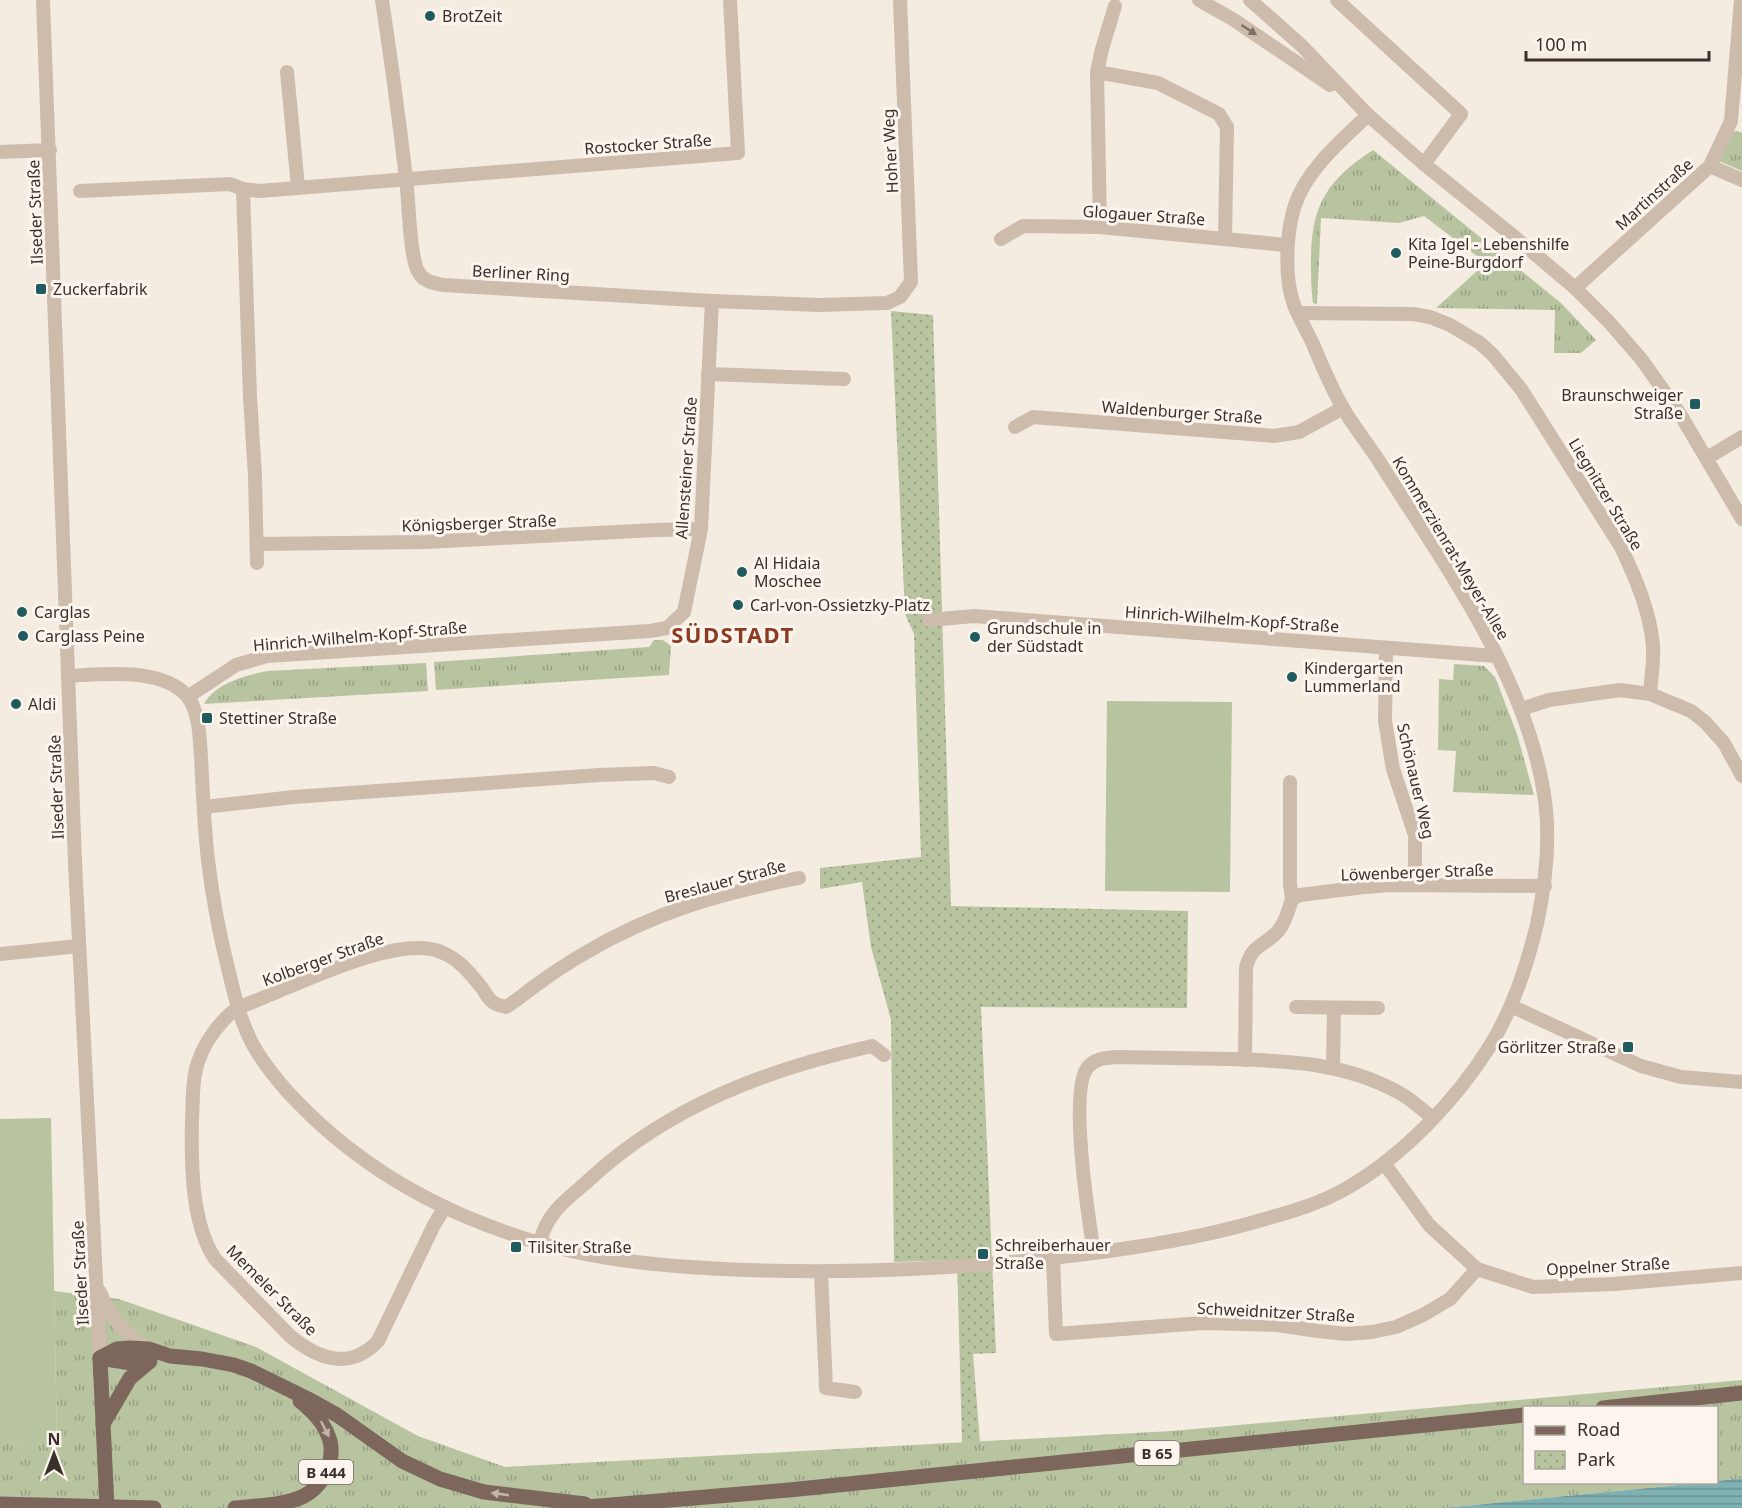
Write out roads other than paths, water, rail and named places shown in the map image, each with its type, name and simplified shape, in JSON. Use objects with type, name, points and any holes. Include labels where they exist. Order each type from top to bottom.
[{"type":"main road","points":[[103,1424],[130,1378],[149,1355],[117,1349],[100,1358],[103,1424],[107,1508]]},
{"type":"main road","name":"B 444","points":[[149,1355],[195,1358],[234,1365],[260,1375],[284,1388],[308,1407],[329,1434],[330,1459],[326,1472],[314,1489],[290,1501],[235,1508]]},
{"type":"main road","points":[[284,1388],[337,1415],[402,1461],[440,1479],[484,1492],[600,1506]]},
{"type":"main road","points":[[1613,1406],[1742,1393]]},
{"type":"main road","name":"B 65","points":[[575,1508],[789,1490],[1523,1415]]},
{"type":"main road","points":[[0,1504],[154,1508]]},
{"type":"street","name":"Ilseder Straße","points":[[43,0],[79,946],[100,1358]]},
{"type":"street","name":"Berliner Ring","points":[[382,0],[406,178],[414,260],[419,274],[429,282],[443,285],[712,301],[887,303],[900,297]]},
{"type":"street","name":"Rostocker Straße","points":[[406,178],[738,153],[730,0]]},
{"type":"street","name":"Hoher Weg","points":[[900,0],[911,282],[900,297]]},
{"type":"street","points":[[1199,0],[1234,20],[1351,100]]},
{"type":"street","points":[[1250,0],[1302,45],[1351,100],[1424,164],[1575,288],[1609,322],[1642,360],[1680,414],[1742,519]]},
{"type":"street","points":[[1337,0],[1461,114],[1424,164]]},
{"type":"street","name":"Martinstraße","points":[[1575,288],[1710,166],[1736,123],[1741,0]]},
{"type":"street","points":[[1100,226],[1097,72],[1101,49],[1115,6]]},
{"type":"street","points":[[287,72],[298,187]]},
{"type":"street","points":[[1097,72],[1158,83],[1219,114],[1227,127],[1225,238]]},
{"type":"street","name":"Kommerzienrat-Meyer-Allee","points":[[189,696],[196,711],[199,734],[207,853],[219,933],[237,1008],[249,1038],[260,1058],[282,1086],[319,1124],[356,1154],[386,1174],[414,1192],[445,1207],[502,1231],[539,1243],[573,1252],[630,1262],[722,1269],[821,1272],[953,1268],[1094,1253],[1194,1238],[1308,1207],[1350,1186],[1383,1163],[1410,1141],[1465,1082],[1491,1044],[1511,1006],[1533,942],[1545,886],[1545,802],[1536,754],[1521,709],[1466,599],[1368,443],[1343,408],[1290,291],[1286,245],[1293,209],[1304,185],[1323,160],[1368,115]]},
{"type":"street","points":[[0,152],[50,150]]},
{"type":"street","points":[[1710,166],[1742,180]]},
{"type":"street","points":[[80,191],[188,184],[230,184],[243,189],[259,191],[406,178]]},
{"type":"street","points":[[243,189],[257,563]]},
{"type":"street","name":"Glogauer Straße","points":[[1001,238],[1023,226],[1100,226],[1286,245]]},
{"type":"street","name":"Allensteiner Straße","points":[[668,628],[684,612],[701,529],[712,301]]},
{"type":"street","name":"Liegnitzer Straße","points":[[1298,313],[1413,314],[1430,317],[1450,325],[1480,343],[1493,355],[1521,389],[1622,547],[1649,618],[1653,648],[1650,694]]},
{"type":"street","name":"Allensteiner Straße","points":[[708,374],[844,379]]},
{"type":"street","name":"Waldenburger Straße","points":[[1015,427],[1034,417],[1274,436],[1299,432],[1343,408]]},
{"type":"street","points":[[1707,458],[1742,436]]},
{"type":"street","name":"Königsberger Straße","points":[[257,544],[426,542],[701,529]]},
{"type":"street","name":"Hinrich-Wilhelm-Kopf-Straße","points":[[929,620],[974,616],[1496,656]]},
{"type":"street","name":"Hinrich-Wilhelm-Kopf-Straße","points":[[189,696],[236,665],[267,656],[668,628]]},
{"type":"street","name":"Schönauer Weg","points":[[1386,648],[1384,721],[1393,770],[1415,835],[1415,885]]},
{"type":"street","points":[[68,676],[135,675],[155,678],[174,685],[189,696]]},
{"type":"street","points":[[1521,709],[1549,700],[1620,690],[1650,694],[1691,711],[1705,722],[1724,743],[1742,776]]},
{"type":"street","points":[[204,807],[294,797],[599,775],[654,773],[669,777]]},
{"type":"street","points":[[1245,1060],[1248,960],[1252,951],[1281,927],[1292,899],[1290,782]]},
{"type":"street","name":"Breslauer Straße","points":[[506,1007],[578,957],[632,927],[711,898],[800,878]]},
{"type":"street","name":"Löwenberger Straße","points":[[1292,899],[1300,895],[1364,887],[1545,886]]},
{"type":"street","points":[[0,954],[79,946]]},
{"type":"street","name":"Kolberger Straße","points":[[237,1008],[367,957],[402,948],[422,947],[440,951],[451,957],[468,971],[494,1004],[506,1007]]},
{"type":"street","points":[[1511,1006],[1641,1066],[1682,1077],[1742,1082]]},
{"type":"street","points":[[1296,1007],[1378,1008]]},
{"type":"street","name":"Memeler Straße","points":[[237,1008],[225,1018],[210,1038],[196,1069],[193,1086],[192,1136],[194,1183],[200,1220],[208,1248],[215,1259],[290,1336],[315,1353],[336,1359],[350,1358],[371,1348],[378,1341],[445,1207]]},
{"type":"street","points":[[1333,1067],[1334,1008]]},
{"type":"street","points":[[539,1243],[548,1221],[558,1208],[602,1168],[657,1128],[710,1098],[786,1068],[844,1052],[872,1046],[884,1055]]},
{"type":"street","points":[[1094,1253],[1083,1167],[1080,1121],[1083,1075],[1088,1065],[1099,1059],[1245,1060],[1333,1067],[1370,1079],[1398,1092],[1433,1118]]},
{"type":"street","name":"Oppelner Straße","points":[[1383,1163],[1429,1226],[1477,1269],[1533,1287],[1626,1283],[1742,1273]]},
{"type":"street","name":"Schweidnitzer Straße","points":[[1053,1258],[1056,1334],[1203,1323],[1277,1325],[1346,1334],[1372,1332],[1396,1327],[1424,1315],[1450,1299],[1477,1269]]},
{"type":"street","points":[[821,1272],[826,1388],[855,1392]]},
{"type":"street","points":[[98,1285],[104,1301],[117,1322],[149,1355]]},
{"type":"water","points":[[1742,1478],[1742,1508],[1443,1508],[1690,1484],[1718,1484],[1718,1481]]},
{"type":"place","name":"BrotZeit","points":[[430,16]]},
{"type":"place","name":"Kita Igel - Lebenshilfe Peine-Burgdorf","points":[[1396,253]]},
{"type":"place","name":"Zuckerfabrik","points":[[41,289]]},
{"type":"place","name":"Braunschweiger Straße","points":[[1695,404]]},
{"type":"place","name":"Al Hidaia Moschee","points":[[742,572]]},
{"type":"place","name":"Carl-von-Ossietzky-Platz","points":[[738,605]]},
{"type":"place","name":"Carglas","points":[[22,612]]},
{"type":"place","name":"Carglass Peine","points":[[23,636]]},
{"type":"place","name":"Grundschule in der Südstadt","points":[[975,637]]},
{"type":"place","name":"Kindergarten Lummerland","points":[[1292,677]]},
{"type":"place","name":"Aldi","points":[[16,704]]},
{"type":"place","name":"Stettiner Straße","points":[[207,718]]},
{"type":"place","name":"Görlitzer Straße","points":[[1628,1047]]},
{"type":"place","name":"Tilsiter Straße","points":[[516,1247]]},
{"type":"place","name":"Schreiberhauer Straße","points":[[983,1254]]},
{"type":"district","name":"SÜDSTADT","points":[[733,634]]}]
